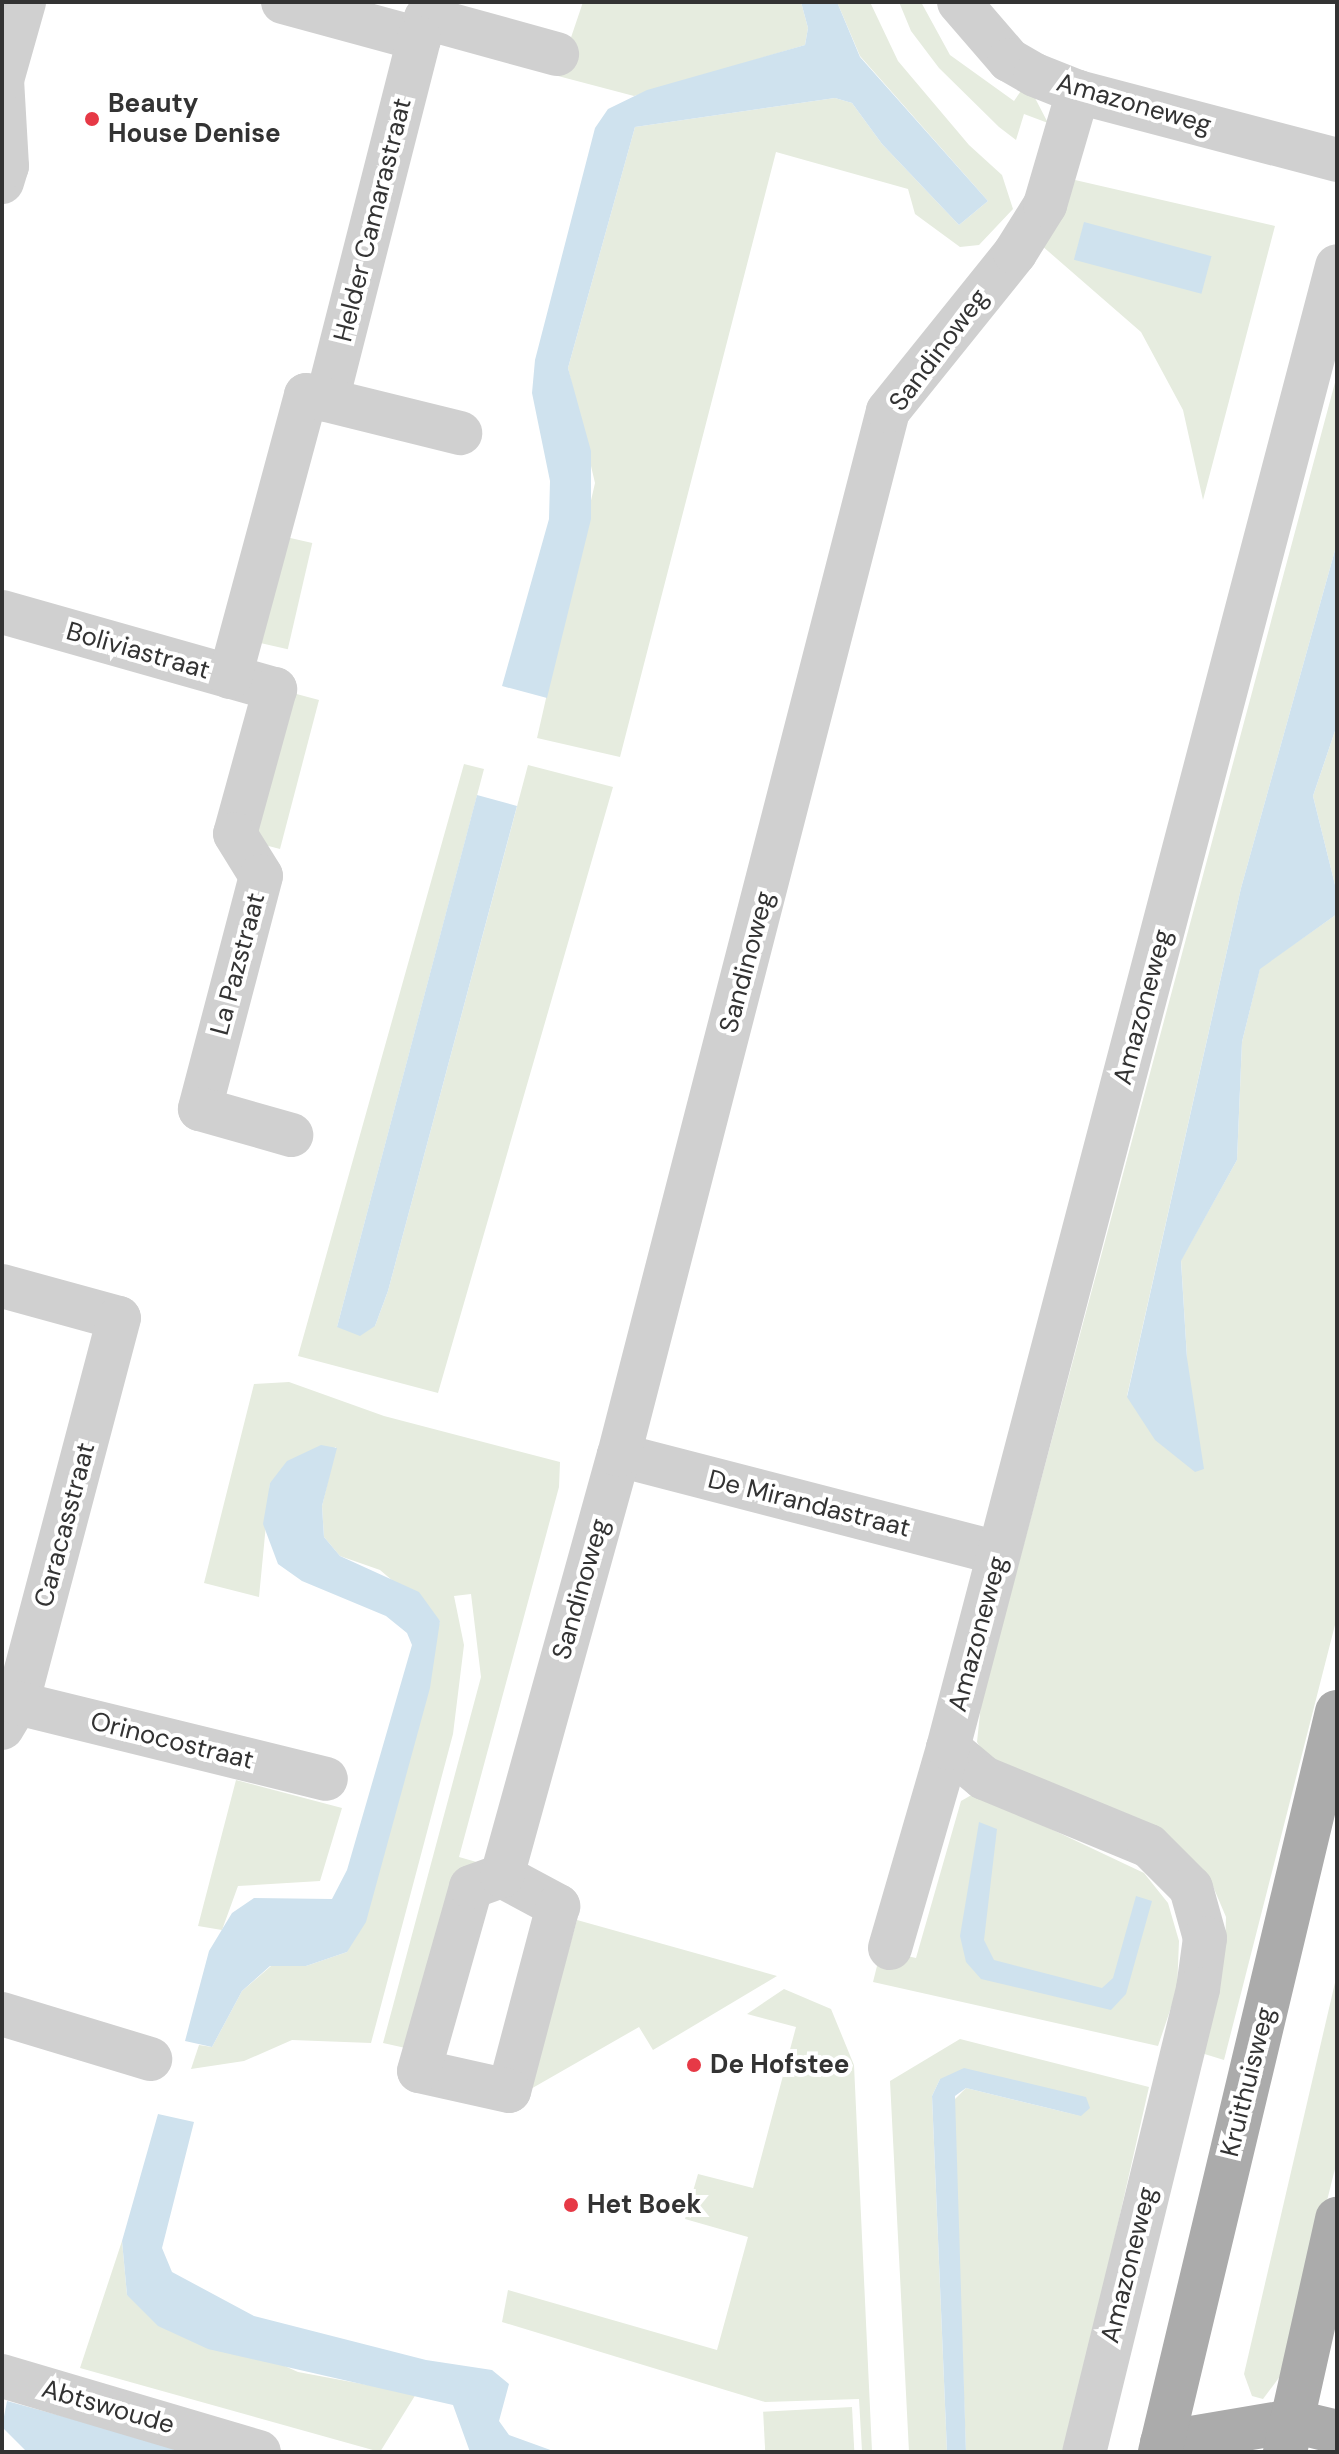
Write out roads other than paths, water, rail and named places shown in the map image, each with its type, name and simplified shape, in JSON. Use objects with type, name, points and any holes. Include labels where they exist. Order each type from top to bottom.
[{"type":"main road","name":"Kruithuisweg","points":[[1166,2449],[1337,1712]]},
{"type":"main road","points":[[1288,2436],[1337,2219]]},
{"type":"main road","points":[[1166,2449],[1337,2432]]},
{"type":"street","points":[[2,182],[7,166],[2,80],[24,2]]},
{"type":"street","points":[[283,2],[419,39],[426,18],[557,54]]},
{"type":"street","name":"Amazoneweg","points":[[959,2],[1009,60],[1078,92],[1337,160]]},
{"type":"street","name":"Helder Camarastraat","points":[[327,400],[419,39]]},
{"type":"street","name":"Sandinoweg","points":[[502,1876],[619,1455],[888,411],[1015,253],[1045,205],[1078,92]]},
{"type":"street","name":"Amazoneweg","points":[[890,1948],[948,1748],[1337,266]]},
{"type":"street","points":[[230,677],[306,395],[460,433]]},
{"type":"street","name":"Boliviastraat","points":[[2,612],[275,689]]},
{"type":"street","name":"La Pazstraat","points":[[275,689],[235,834],[261,876],[200,1109],[291,1135]]},
{"type":"street","name":"Caracasstraat","points":[[2,1286],[119,1318],[10,1716]]},
{"type":"street","name":"De Mirandastraat","points":[[619,1455],[999,1553]]},
{"type":"street","name":"Orinocostraat","points":[[10,1716],[326,1779]]},
{"type":"street","name":"Amazoneweg","points":[[948,1748],[984,1778],[1149,1846],[1191,1888],[1205,1938],[1198,1989],[1084,2452]]},
{"type":"street","points":[[502,1876],[558,1906],[509,2091],[419,2071],[471,1887],[502,1876]]},
{"type":"street","points":[[2,2014],[150,2059]]},
{"type":"street","name":"Abtswoude","points":[[2,2376],[259,2452]]},
{"type":"water","points":[[801,2],[837,2],[860,57],[988,201],[959,225],[882,144],[852,103],[835,98],[635,127],[568,368],[591,451],[591,519],[547,698],[502,686],[549,519],[550,481],[532,393],[535,360],[595,128],[608,109],[647,90],[805,45],[808,28]]},
{"type":"water","points":[[1084,222],[1212,256],[1201,294],[1074,260]]},
{"type":"water","points":[[1337,543],[1337,725],[1313,796],[1337,893],[1337,914],[1260,969],[1242,1042],[1237,1160],[1181,1261],[1187,1358],[1204,1469],[1195,1472],[1155,1440],[1127,1397],[1241,888]]},
{"type":"water","points":[[477,795],[517,806],[388,1291],[375,1326],[360,1336],[337,1327]]},
{"type":"water","points":[[321,1445],[337,1448],[322,1506],[324,1537],[340,1556],[419,1592],[440,1621],[430,1688],[366,1922],[347,1952],[306,1966],[270,1966],[242,1991],[212,2047],[185,2041],[209,1951],[232,1913],[254,1898],[332,1899],[347,1870],[412,1645],[407,1633],[386,1616],[302,1581],[278,1564],[263,1524],[270,1483],[287,1461]]},
{"type":"water","points":[[979,1822],[997,1829],[984,1940],[994,1960],[1102,1988],[1113,1978],[1136,1896],[1152,1901],[1126,1994],[1111,2010],[981,1979],[966,1962],[960,1936]]},
{"type":"water","points":[[964,2068],[1086,2097],[1090,2108],[1081,2116],[966,2088],[955,2096],[966,2452],[947,2452],[932,2096],[940,2079]]},
{"type":"water","points":[[158,2114],[194,2122],[162,2248],[172,2272],[254,2316],[426,2360],[492,2370],[509,2384],[499,2421],[509,2435],[556,2452],[470,2452],[453,2405],[208,2349],[158,2326],[127,2295],[122,2241]]},
{"type":"water","points":[[7,2401],[192,2452],[27,2452],[2,2427]]},
{"type":"place","name":"Beauty House Denise","points":[[92,119]]},
{"type":"place","name":"De Hofstee","points":[[694,2065]]},
{"type":"place","name":"Het Boek","points":[[571,2205]]}]
